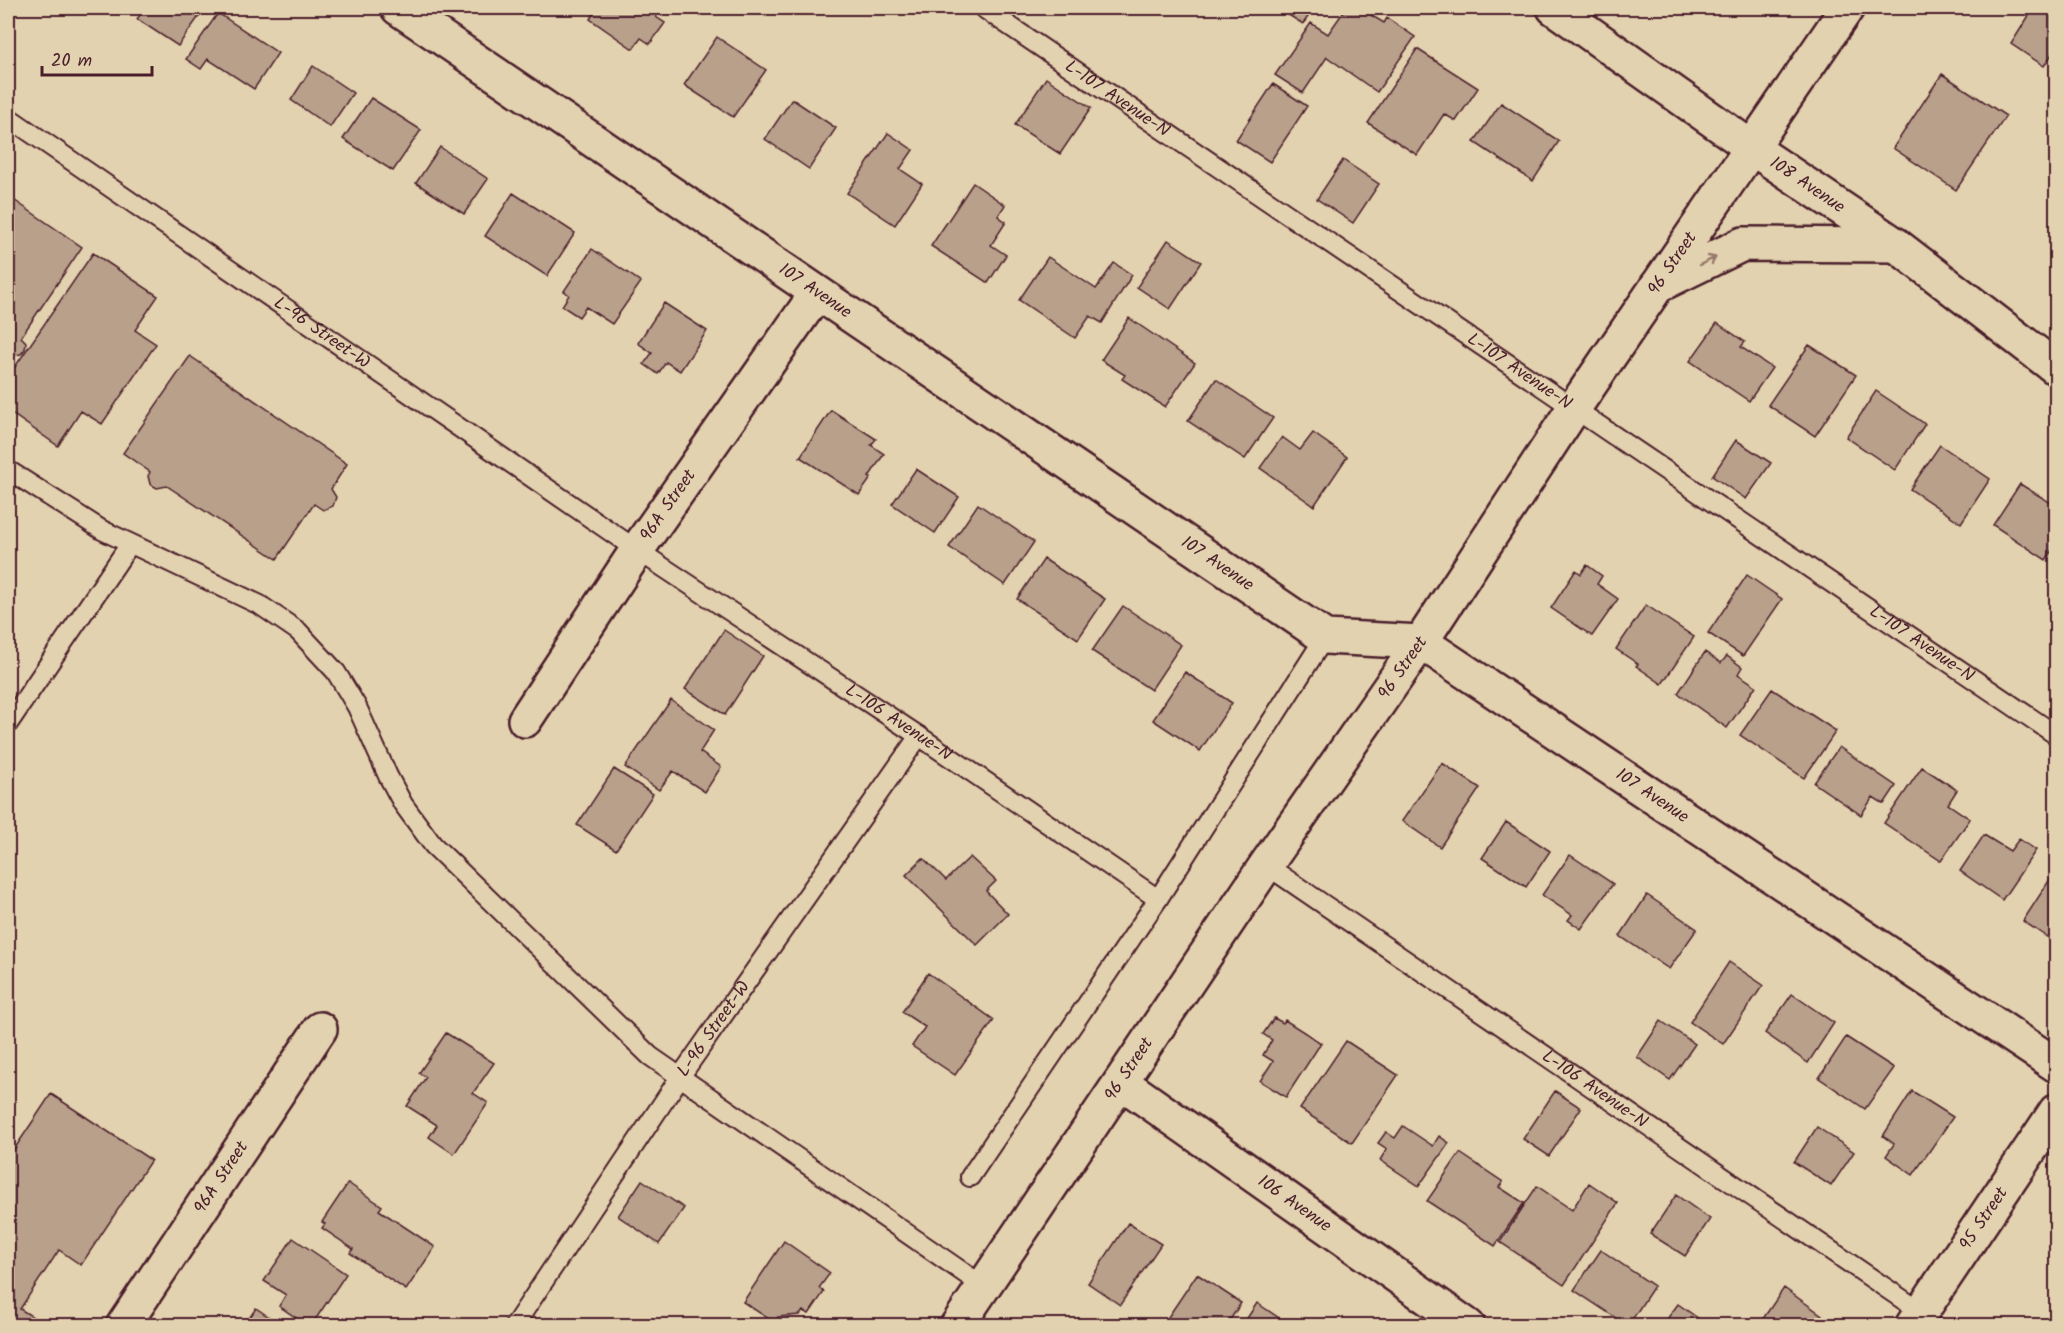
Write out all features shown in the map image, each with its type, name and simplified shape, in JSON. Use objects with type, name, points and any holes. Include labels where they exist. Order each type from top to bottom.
[{"type":"street","name":"107 Avenue","points":[[398,8],[1325,637]]},
{"type":"street","name":"108 Avenue","points":[[1554,8],[1752,148],[1896,245],[2056,368]]},
{"type":"street","name":"96 Street","points":[[957,1325],[1266,865],[1422,642],[1574,408],[1847,8]]},
{"type":"street","points":[[1656,287],[1743,244],[1896,245]]},
{"type":"street","name":"96A Street","points":[[525,720],[637,550],[817,293]]},
{"type":"street","points":[[1325,637],[1422,642]]},
{"type":"street","name":"107 Avenue","points":[[1422,642],[2056,1065]]},
{"type":"street","name":"96A Street","points":[[123,1326],[320,1029]]},
{"type":"street","name":"106 Avenue","points":[[1121,1082],[1468,1326]]},
{"type":"street","name":"95 Street","points":[[1916,1319],[2056,1111]]},
{"type":"lane","name":"L-107 Avenue-N","points":[[983,8],[2056,735]]},
{"type":"lane","name":"L-96 Street-W","points":[[8,117],[637,550]]},
{"type":"lane","points":[[8,470],[69,511],[130,544],[260,605],[298,631],[336,672],[357,707],[387,776],[403,804],[433,845],[650,1056],[983,1286]]},
{"type":"lane","points":[[8,724],[130,544]]},
{"type":"lane","name":"L-106 Avenue-N","points":[[637,550],[919,736],[1158,899]]},
{"type":"lane","points":[[970,1177],[1158,899],[1325,637]]},
{"type":"lane","name":"L-96 Street-W","points":[[514,1326],[680,1077],[919,736]]},
{"type":"lane","name":"L-106 Avenue-N","points":[[1266,865],[1916,1319]]},
{"type":"building","points":[[145,8],[205,8],[178,46],[137,19]]},
{"type":"building","points":[[597,8],[662,8],[656,17],[665,23],[650,44],[641,38],[633,49],[590,19]]},
{"type":"building","points":[[1277,8],[1314,8],[1303,24]]},
{"type":"building","points":[[1346,8],[1359,8],[1384,23],[1387,18],[1415,37],[1377,92],[1327,57],[1303,93],[1275,75],[1311,23],[1328,34]]},
{"type":"building","points":[[2027,8],[2056,8],[2056,48],[2044,66],[2011,44],[2030,14],[2025,11]]},
{"type":"building","points":[[218,13],[278,53],[254,89],[208,59],[201,69],[186,59]]},
{"type":"building","points":[[717,37],[766,70],[733,117],[684,85]]},
{"type":"building","points":[[1417,49],[1478,88],[1456,121],[1444,114],[1417,155],[1368,123]]},
{"type":"building","points":[[313,66],[353,93],[330,127],[291,100]]},
{"type":"building","points":[[1942,74],[2006,116],[1956,190],[1893,148]]},
{"type":"building","points":[[1046,78],[1091,108],[1060,154],[1015,125]]},
{"type":"building","points":[[1273,84],[1307,106],[1270,162],[1236,140]]},
{"type":"building","points":[[371,98],[421,130],[393,171],[343,139]]},
{"type":"building","points":[[792,99],[836,128],[809,169],[765,139]]},
{"type":"building","points":[[1501,103],[1559,141],[1533,181],[1474,142]]},
{"type":"building","points":[[888,133],[913,150],[900,169],[922,184],[895,225],[847,193]]},
{"type":"building","points":[[440,147],[488,179],[464,214],[416,183]]},
{"type":"building","points":[[1343,160],[1379,184],[1353,223],[1317,199]]},
{"type":"building","points":[[973,183],[1005,205],[998,216],[1006,222],[991,245],[1006,255],[988,283],[931,246]]},
{"type":"building","points":[[513,193],[575,233],[547,276],[485,236]]},
{"type":"building","points":[[8,196],[82,247],[21,337],[26,342],[25,349],[21,354],[14,355],[8,350]]},
{"type":"building","points":[[1168,240],[1201,262],[1170,309],[1137,287]]},
{"type":"building","points":[[592,249],[641,282],[612,324],[586,307],[579,317],[562,306],[569,295],[564,291]]},
{"type":"building","points":[[93,253],[158,296],[135,330],[156,344],[102,424],[81,411],[58,446],[8,411],[8,377]]},
{"type":"building","points":[[1048,257],[1096,289],[1114,263],[1132,275],[1102,323],[1090,316],[1075,338],[1019,300]]},
{"type":"building","points":[[664,303],[707,331],[680,371],[666,362],[658,374],[644,364],[652,353],[638,343]]},
{"type":"building","points":[[1129,318],[1195,363],[1165,407],[1122,379],[1125,375],[1101,360]]},
{"type":"building","points":[[1717,323],[1745,342],[1741,347],[1772,368],[1749,401],[1690,361]]},
{"type":"building","points":[[1809,345],[1856,375],[1815,436],[1768,405]]},
{"type":"building","points":[[190,356],[347,464],[331,489],[336,497],[333,506],[323,510],[314,504],[277,559],[167,486],[157,488],[150,484],[148,476],[150,472],[123,453]]},
{"type":"building","points":[[1216,379],[1273,418],[1245,459],[1188,421]]},
{"type":"building","points":[[1876,391],[1925,424],[1895,470],[1846,437]]},
{"type":"building","points":[[831,410],[876,439],[871,445],[884,454],[859,495],[800,457]]},
{"type":"building","points":[[1313,433],[1347,457],[1314,506],[1260,468],[1282,437],[1300,450]]},
{"type":"building","points":[[1736,440],[1771,463],[1746,499],[1712,476]]},
{"type":"building","points":[[1940,445],[1990,479],[1961,523],[1910,489]]},
{"type":"building","points":[[916,469],[959,497],[935,533],[892,504]]},
{"type":"building","points":[[2020,484],[2056,506],[2056,544],[2046,560],[1993,525]]},
{"type":"building","points":[[978,504],[1034,542],[1005,585],[949,547]]},
{"type":"building","points":[[1044,559],[1105,599],[1078,639],[1017,599]]},
{"type":"building","points":[[1587,565],[1602,576],[1597,584],[1618,599],[1592,636],[1551,608],[1576,570],[1581,574]]},
{"type":"building","points":[[1747,575],[1782,599],[1743,656],[1708,633]]},
{"type":"building","points":[[1646,605],[1694,637],[1662,684],[1616,649]]},
{"type":"building","points":[[1123,606],[1181,645],[1151,690],[1092,651]]},
{"type":"building","points":[[724,630],[763,656],[725,715],[685,689]]},
{"type":"building","points":[[1705,652],[1721,663],[1727,656],[1742,667],[1738,674],[1756,686],[1727,728],[1678,693]]},
{"type":"building","points":[[1185,672],[1232,703],[1200,751],[1153,720]]},
{"type":"building","points":[[1772,689],[1836,731],[1804,778],[1740,735]]},
{"type":"building","points":[[671,700],[714,730],[700,752],[721,767],[705,792],[673,771],[659,790],[625,767]]},
{"type":"building","points":[[1839,747],[1896,786],[1884,804],[1873,797],[1861,815],[1814,783]]},
{"type":"building","points":[[1442,763],[1480,788],[1440,847],[1402,821]]},
{"type":"building","points":[[1922,767],[1957,790],[1948,804],[1970,819],[1941,861],[1884,823]]},
{"type":"building","points":[[614,769],[653,794],[616,850],[577,825]]},
{"type":"building","points":[[1506,822],[1550,851],[1526,887],[1482,858]]},
{"type":"building","points":[[1984,835],[2010,851],[2019,839],[2036,850],[2002,900],[1960,871]]},
{"type":"building","points":[[1570,855],[1613,884],[1581,929],[1568,920],[1572,915],[1542,895]]},
{"type":"building","points":[[970,857],[996,881],[986,891],[1008,914],[977,945],[906,875],[923,858],[946,880]]},
{"type":"building","points":[[2056,870],[2056,943],[2023,921]]},
{"type":"building","points":[[1647,895],[1697,929],[1669,969],[1620,936]]},
{"type":"building","points":[[1729,962],[1763,985],[1723,1044],[1690,1022]]},
{"type":"building","points":[[928,973],[994,1020],[955,1075],[912,1046],[925,1027],[902,1012]]},
{"type":"building","points":[[1792,994],[1834,1023],[1808,1063],[1765,1033]]},
{"type":"building","points":[[1274,1018],[1283,1023],[1285,1020],[1321,1043],[1286,1097],[1260,1081],[1273,1061],[1263,1055],[1272,1040],[1263,1034]]},
{"type":"building","points":[[1661,1021],[1695,1044],[1670,1080],[1637,1057]]},
{"type":"building","points":[[446,1033],[494,1063],[473,1093],[488,1103],[454,1154],[429,1137],[437,1125],[407,1106],[426,1077],[419,1073]]},
{"type":"building","points":[[1846,1037],[1894,1068],[1865,1109],[1819,1078]]},
{"type":"building","points":[[1346,1041],[1398,1075],[1352,1143],[1300,1109]]},
{"type":"building","points":[[8,1064],[13,1068],[8,1076]]},
{"type":"building","points":[[1555,1091],[1581,1108],[1549,1156],[1523,1139]]},
{"type":"building","points":[[1912,1091],[1953,1117],[1913,1175],[1886,1156],[1894,1144],[1883,1136]]},
{"type":"building","points":[[51,1094],[151,1160],[81,1265],[59,1250],[20,1309],[41,1322],[39,1326],[8,1326],[8,1156]]},
{"type":"building","points":[[1403,1126],[1433,1146],[1439,1136],[1449,1143],[1419,1186],[1380,1160],[1387,1149],[1378,1143],[1386,1132],[1395,1138]]},
{"type":"building","points":[[1817,1127],[1854,1152],[1831,1186],[1794,1162]]},
{"type":"building","points":[[1460,1153],[1503,1182],[1499,1187],[1524,1203],[1495,1246],[1427,1201]]},
{"type":"building","points":[[642,1180],[684,1208],[659,1244],[618,1216]]},
{"type":"building","points":[[348,1183],[382,1206],[379,1210],[435,1247],[406,1290],[350,1253],[353,1249],[322,1228],[325,1224],[322,1222]]},
{"type":"building","points":[[1589,1183],[1618,1203],[1564,1285],[1500,1242],[1537,1186],[1572,1210]]},
{"type":"building","points":[[1676,1195],[1710,1219],[1685,1256],[1650,1234]]},
{"type":"building","points":[[1128,1223],[1161,1244],[1120,1305],[1088,1283]]},
{"type":"building","points":[[293,1238],[346,1274],[311,1326],[279,1306],[286,1295],[264,1281]]},
{"type":"building","points":[[784,1241],[830,1273],[819,1288],[824,1292],[809,1314],[803,1311],[800,1315],[778,1317],[775,1323],[743,1302]]},
{"type":"building","points":[[1601,1250],[1654,1286],[1628,1326],[1574,1290]]},
{"type":"building","points":[[1197,1274],[1241,1303],[1226,1326],[1162,1326]]},
{"type":"building","points":[[1784,1288],[1822,1315],[1815,1326],[1758,1326]]},
{"type":"building","points":[[1257,1303],[1291,1326],[1242,1326]]},
{"type":"building","points":[[1678,1304],[1709,1326],[1662,1326]]},
{"type":"building","points":[[256,1308],[282,1326],[244,1326]]},
{"type":"building","points":[[748,1318],[759,1326],[743,1326]]}]
